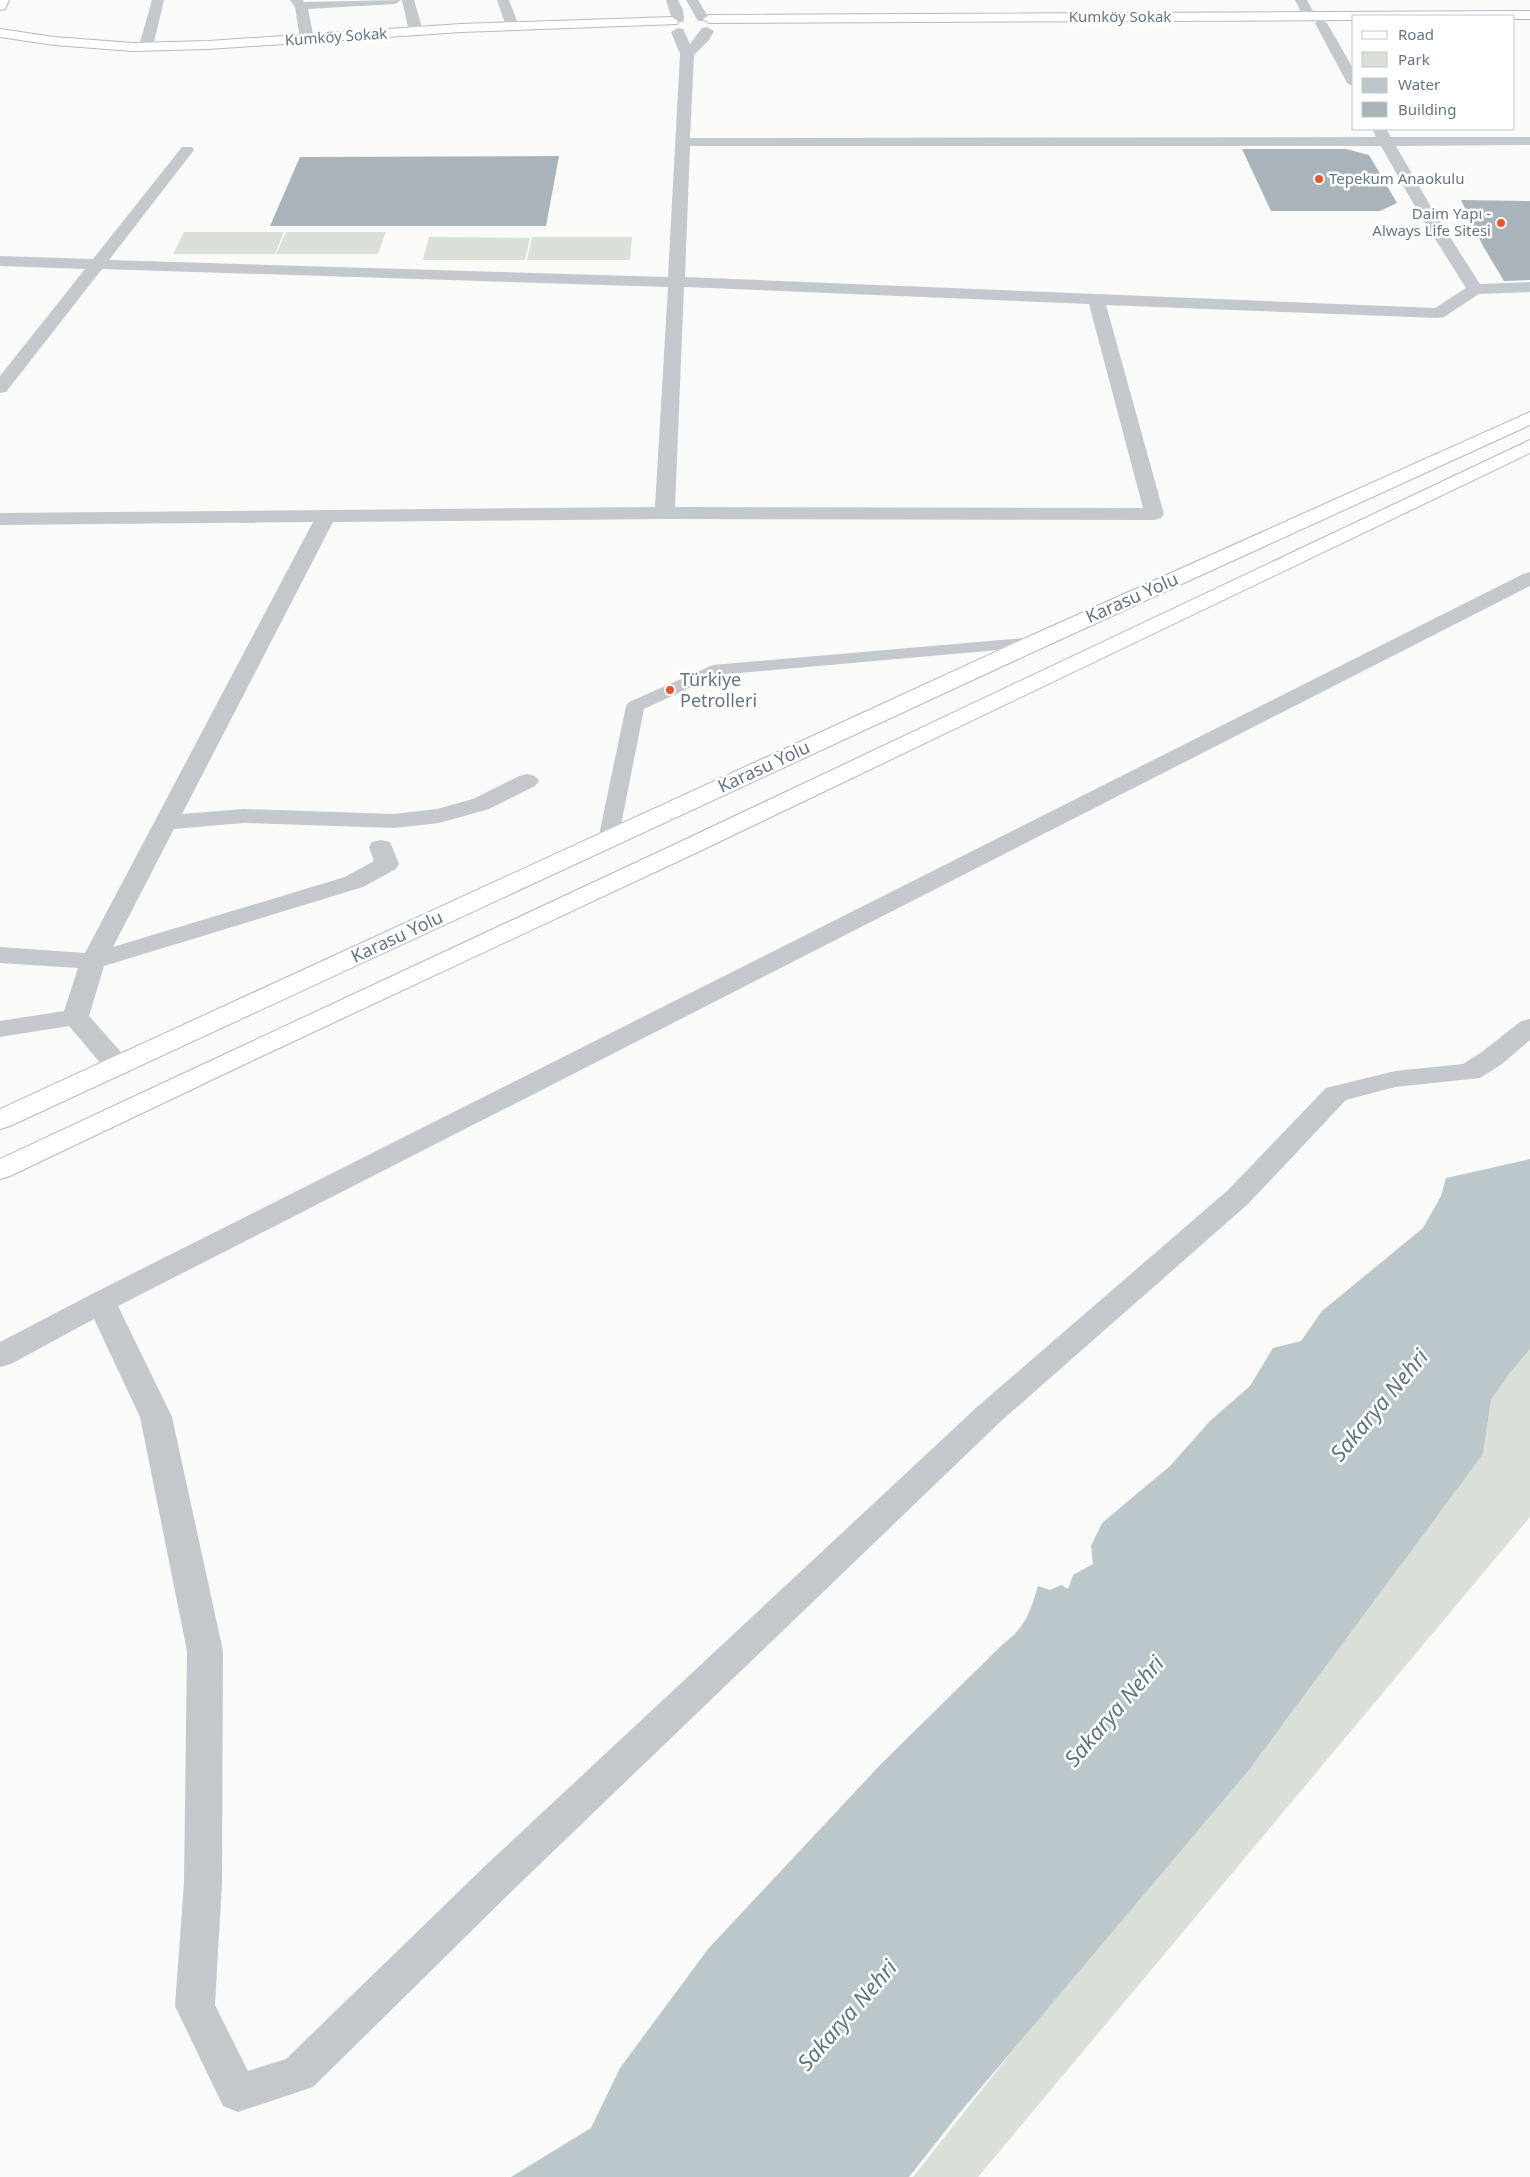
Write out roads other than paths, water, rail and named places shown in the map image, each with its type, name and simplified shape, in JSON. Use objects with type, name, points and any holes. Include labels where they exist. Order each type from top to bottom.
[{"type":"main road","points":[[0,6],[3,0]]},
{"type":"main road","name":"Kumköy Sokak","points":[[707,25],[1309,15],[1530,15]]},
{"type":"main road","points":[[1515,22],[1530,22]]},
{"type":"main road","name":"Kumköy Sokak","points":[[707,25],[1352,23]]},
{"type":"main road","points":[[675,25],[707,25]]},
{"type":"main road","name":"Kumköy Sokak","points":[[0,33],[64,42],[146,46],[208,45],[512,26],[675,25]]},
{"type":"main road","name":"Kumköy Sokak","points":[[0,44],[130,50],[204,49],[325,44],[495,32],[675,25]]},
{"type":"main road","name":"Karasu Yolu","points":[[0,1120],[1036,642],[1530,418]]},
{"type":"main road","points":[[0,1170],[700,841],[1530,446]]},
{"type":"street","points":[[146,46],[158,0]]},
{"type":"street","points":[[307,39],[299,3],[395,0]]},
{"type":"street","points":[[408,0],[416,31]]},
{"type":"street","points":[[504,0],[512,26]]},
{"type":"street","points":[[665,514],[687,54],[675,25],[677,10],[672,0]]},
{"type":"street","points":[[687,54],[704,36],[707,25],[692,0]]},
{"type":"street","points":[[1301,0],[1309,15]]},
{"type":"street","points":[[1321,23],[1352,79]]},
{"type":"street","points":[[683,142],[1383,135],[1530,142]]},
{"type":"street","points":[[1383,135],[1426,212],[1475,288]]},
{"type":"street","points":[[0,388],[187,150]]},
{"type":"street","points":[[0,261],[676,282],[1438,313],[1475,288],[1530,287]]},
{"type":"street","points":[[0,519],[665,514],[1154,514],[1096,299]]},
{"type":"street","points":[[75,1017],[93,962],[326,516]]},
{"type":"street","points":[[0,1356],[101,1302],[1530,578]]},
{"type":"street","points":[[166,823],[244,816],[394,820],[439,816],[481,804],[527,781]]},
{"type":"street","points":[[0,955],[93,962],[354,882],[387,864],[381,847]]},
{"type":"street","points":[[75,1017],[118,1066]]},
{"type":"street","points":[[0,1030],[75,1017]]},
{"type":"street","points":[[101,1302],[156,1417],[205,1651],[203,1883],[195,2006],[238,2092],[299,2074],[499,1878],[988,1416],[1238,1197],[1336,1094],[1395,1079],[1470,1072],[1492,1058],[1530,1027]]},
{"type":"lane","points":[[608,840],[635,706],[714,670],[1036,642]]},
{"type":"water","name":"Sakarya Nehri","points":[[1530,1159],[1530,1349],[1491,1400],[1483,1454],[1248,1771],[957,2116],[909,2177],[511,2177],[591,2128],[620,2068],[708,1949],[881,1764],[1011,1638],[1026,1618],[1038,1586],[1050,1590],[1061,1585],[1068,1589],[1073,1575],[1093,1564],[1091,1546],[1102,1523],[1170,1466],[1210,1421],[1250,1386],[1273,1348],[1301,1341],[1322,1311],[1423,1228],[1441,1196],[1446,1178]]},
{"type":"place","name":"Tepekum Anaokulu","points":[[1319,179]]},
{"type":"place","name":"Daim Yapı - Always Life Sitesi","points":[[1501,223]]},
{"type":"place","name":"Türkiye Petrolleri","points":[[670,690]]}]
